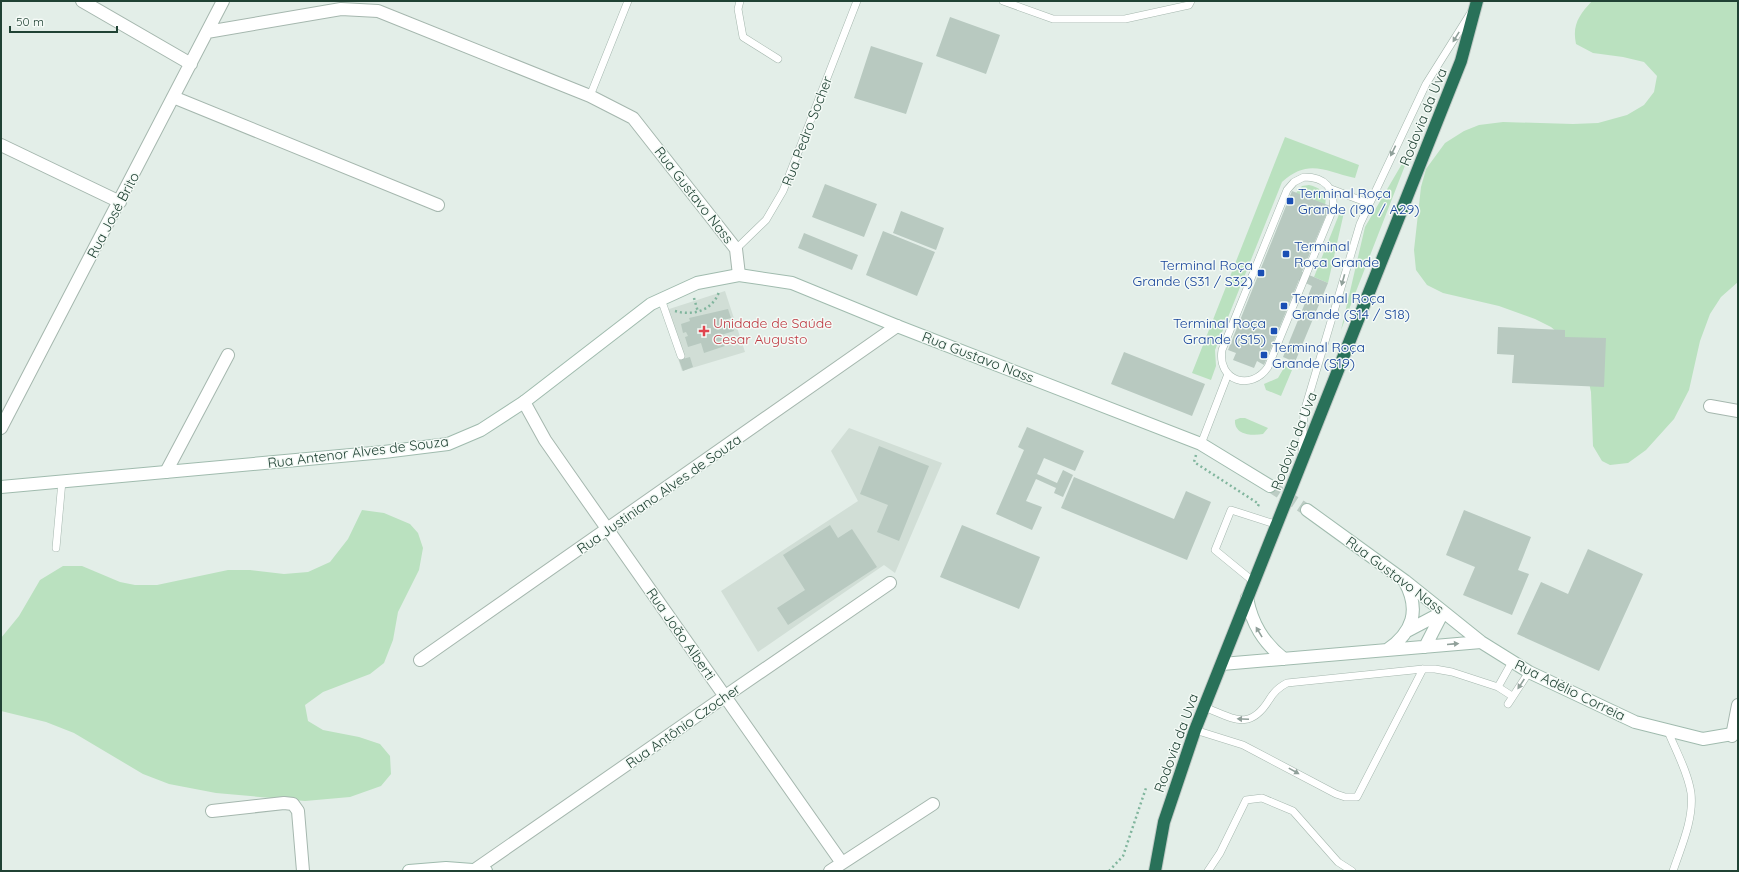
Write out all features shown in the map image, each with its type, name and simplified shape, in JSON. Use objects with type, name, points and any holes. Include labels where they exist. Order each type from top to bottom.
[{"type":"highway","name":"Rodovia da Uva","points":[[1155,871],[1164,822],[1195,730],[1462,61],[1476,2]]},
{"type":"street","points":[[82,1],[191,64]]},
{"type":"street","name":"Rua José Brito","points":[[1,428],[120,202],[223,1]]},
{"type":"street","name":"Rua Gustavo Nass","points":[[207,32],[341,9],[378,11],[590,96],[633,118],[736,249],[739,275],[792,283],[897,326],[1201,444],[1270,486]]},
{"type":"street","points":[[173,97],[438,205]]},
{"type":"street","points":[[1,145],[120,202]]},
{"type":"street","name":"Rua Antenor Alves de Souza","points":[[1,487],[384,452],[448,444],[480,430],[524,402],[651,304],[696,283],[739,275]]},
{"type":"street","name":"Rua Justiniano Alves de Souza","points":[[420,660],[897,326]]},
{"type":"street","points":[[166,472],[228,354]]},
{"type":"street","name":"Rua João Alberti","points":[[524,402],[545,440],[842,863]]},
{"type":"street","points":[[1710,406],[1738,411]]},
{"type":"street","name":"Rua Gustavo Nass","points":[[1307,510],[1405,581],[1481,642]]},
{"type":"street","points":[[1388,650],[1398,642],[1407,631],[1412,619],[1413,606],[1411,592],[1405,581]]},
{"type":"street","name":"Rua Antônio Czocher","points":[[481,870],[724,697],[890,583]]},
{"type":"street","points":[[1247,598],[1253,622],[1259,632],[1266,642],[1284,659]]},
{"type":"street","points":[[1407,631],[1443,612]]},
{"type":"street","points":[[1424,646],[1443,612]]},
{"type":"street","points":[[1222,664],[1481,642]]},
{"type":"street","name":"Rua Adélio Correia","points":[[1481,642],[1529,672],[1635,722],[1703,739],[1735,735]]},
{"type":"street","points":[[1735,735],[1738,705]]},
{"type":"street","points":[[212,811],[284,803],[293,804],[298,811],[303,871]]},
{"type":"street","points":[[830,871],[933,804]]},
{"type":"street","points":[[414,871],[446,868],[481,870]]},
{"type":"lane","points":[[590,96],[628,1]]},
{"type":"lane","points":[[740,1],[738,9],[743,37],[778,60]]},
{"type":"lane","name":"Rua Pedro Socher","points":[[736,249],[766,220],[783,192],[857,1]]},
{"type":"lane","points":[[1003,1],[1053,19],[1125,19],[1189,5],[1191,1]]},
{"type":"lane","points":[[1301,463],[1304,412],[1360,224],[1368,203],[1426,84],[1476,2]]},
{"type":"lane","points":[[1304,177],[1314,177],[1324,181],[1330,189],[1334,199],[1333,209],[1268,367],[1264,374],[1258,379],[1242,382],[1234,379],[1228,374],[1222,363],[1222,350],[1287,190],[1294,182],[1304,177]]},
{"type":"lane","points":[[1330,189],[1368,203]]},
{"type":"lane","points":[[661,299],[681,356]]},
{"type":"lane","points":[[1201,444],[1228,374]]},
{"type":"lane","points":[[56,548],[62,481]]},
{"type":"lane","points":[[1254,582],[1215,550],[1231,510],[1278,525]]},
{"type":"lane","points":[[1498,687],[1512,662]]},
{"type":"lane","points":[[1204,707],[1238,720],[1248,720],[1255,717],[1262,711],[1271,697],[1281,686],[1295,682],[1423,668],[1452,672],[1498,687],[1512,696]]},
{"type":"lane","points":[[1195,730],[1243,745],[1336,794],[1351,798],[1357,797],[1423,668]]},
{"type":"lane","points":[[1508,704],[1529,672]]},
{"type":"lane","points":[[1667,729],[1686,774],[1691,793],[1690,813],[1673,871]]},
{"type":"lane","points":[[1208,871],[1220,853],[1246,800],[1262,798],[1293,810],[1338,862],[1352,871]]},
{"type":"path","points":[[661,299],[669,309],[686,314],[698,312],[711,307],[717,299],[719,292],[718,278]]},
{"type":"path","points":[[1201,444],[1194,462],[1259,504],[1254,517]]},
{"type":"path","points":[[1109,871],[1123,856],[1146,788]]},
{"type":"shaded area","name":"Unidade de Saúde Cesar Augusto","points":[[725,291],[745,352],[682,371],[663,311]]},
{"type":"shaded area","points":[[849,428],[942,463],[895,573],[884,565],[758,652],[721,591],[858,501],[831,451]]},
{"type":"green space","points":[[1592,1],[1738,1],[1738,282],[1721,297],[1710,314],[1700,341],[1689,390],[1674,419],[1646,450],[1628,463],[1610,465],[1602,461],[1593,446],[1591,392],[1585,364],[1575,347],[1551,327],[1535,319],[1499,306],[1443,293],[1427,285],[1416,270],[1414,250],[1421,187],[1426,169],[1445,143],[1464,131],[1479,125],[1503,122],[1573,124],[1598,123],[1627,115],[1644,105],[1654,92],[1657,76],[1644,62],[1623,57],[1593,53],[1576,44],[1576,26],[1583,11]]},
{"type":"green space","points":[[1285,137],[1359,165],[1355,178],[1317,168],[1309,168],[1300,170],[1282,182],[1215,350],[1216,366],[1211,380],[1192,373]]},
{"type":"green space","points":[[1413,145],[1341,330],[1365,227]]},
{"type":"green space","points":[[1309,185],[1322,191],[1326,201],[1325,205],[1296,193],[1302,186]]},
{"type":"green space","points":[[1342,207],[1345,208],[1328,283],[1314,277]]},
{"type":"green space","points":[[1285,366],[1292,370],[1281,396],[1266,390],[1264,384],[1278,378]]},
{"type":"green space","points":[[1245,418],[1268,428],[1263,434],[1254,435],[1241,432],[1235,425],[1235,420]]},
{"type":"green space","points":[[362,510],[384,513],[410,524],[418,533],[423,548],[419,570],[398,612],[393,640],[384,663],[370,674],[323,692],[305,705],[308,721],[323,730],[359,737],[380,744],[390,756],[391,774],[381,786],[350,797],[305,801],[216,793],[169,784],[143,774],[74,733],[46,722],[1,711],[1,638],[19,616],[40,580],[63,566],[82,566],[120,582],[135,585],[157,585],[228,570],[250,570],[284,574],[308,572],[330,562],[348,539]]},
{"type":"building","points":[[950,17],[1000,35],[986,74],[936,56]]},
{"type":"building","points":[[871,46],[923,63],[906,114],[854,98]]},
{"type":"building","points":[[825,184],[877,204],[864,237],[812,217]]},
{"type":"building","points":[[1292,191],[1330,206],[1302,272],[1328,283],[1295,362],[1283,357],[1312,286],[1299,280],[1264,365],[1257,361],[1254,368],[1233,360],[1236,353],[1228,350]]},
{"type":"building","points":[[901,211],[944,228],[936,250],[893,233]]},
{"type":"building","points":[[883,231],[935,252],[917,296],[866,275]]},
{"type":"building","points":[[804,233],[858,255],[852,270],[798,248]]},
{"type":"building","points":[[728,309],[731,318],[724,320],[725,325],[731,323],[734,331],[721,335],[725,346],[704,353],[701,343],[688,347],[685,337],[688,336],[686,332],[683,333],[681,324],[690,321],[689,318]]},
{"type":"building","points":[[1498,327],[1565,330],[1565,337],[1606,338],[1604,387],[1512,383],[1514,355],[1497,354]]},
{"type":"building","points":[[1124,352],[1205,384],[1192,416],[1111,384]]},
{"type":"building","points":[[690,357],[693,367],[683,371],[679,360]]},
{"type":"building","points":[[1027,427],[1084,451],[1075,471],[1044,458],[1037,474],[1057,483],[1063,470],[1073,475],[1063,497],[1054,493],[1056,488],[1036,479],[1026,501],[1042,507],[1032,530],[996,514],[1024,450],[1018,447]]},
{"type":"building","points":[[879,446],[929,466],[899,541],[877,532],[888,505],[860,494]]},
{"type":"building","points":[[1074,477],[1174,519],[1186,491],[1211,502],[1187,560],[1061,508]]},
{"type":"building","points":[[1464,510],[1531,537],[1518,570],[1529,574],[1512,615],[1463,595],[1475,567],[1446,555]]},
{"type":"building","points":[[830,525],[838,538],[852,529],[877,567],[788,625],[777,608],[805,590],[783,555]]},
{"type":"building","points":[[962,525],[1040,557],[1019,609],[940,577]]},
{"type":"building","points":[[1588,549],[1643,574],[1599,671],[1517,634],[1541,582],[1568,594]]},
{"type":"tunnel","points":[[1270,486],[1307,510]]},
{"type":"place","name":"Terminal Roça Grande (I90 / A29)","points":[[1290,201]]},
{"type":"place","name":"Terminal Roça Grande","points":[[1286,254]]},
{"type":"place","name":"Terminal Roça Grande (S31 / S32)","points":[[1261,273]]},
{"type":"place","name":"Terminal Roça Grande (S14 / S18)","points":[[1284,306]]},
{"type":"place","name":"Unidade de Saúde Cesar Augusto","points":[[704,331]]},
{"type":"place","name":"Terminal Roça Grande (S15)","points":[[1274,331]]},
{"type":"place","name":"Terminal Roça Grande (S19)","points":[[1264,355]]}]
